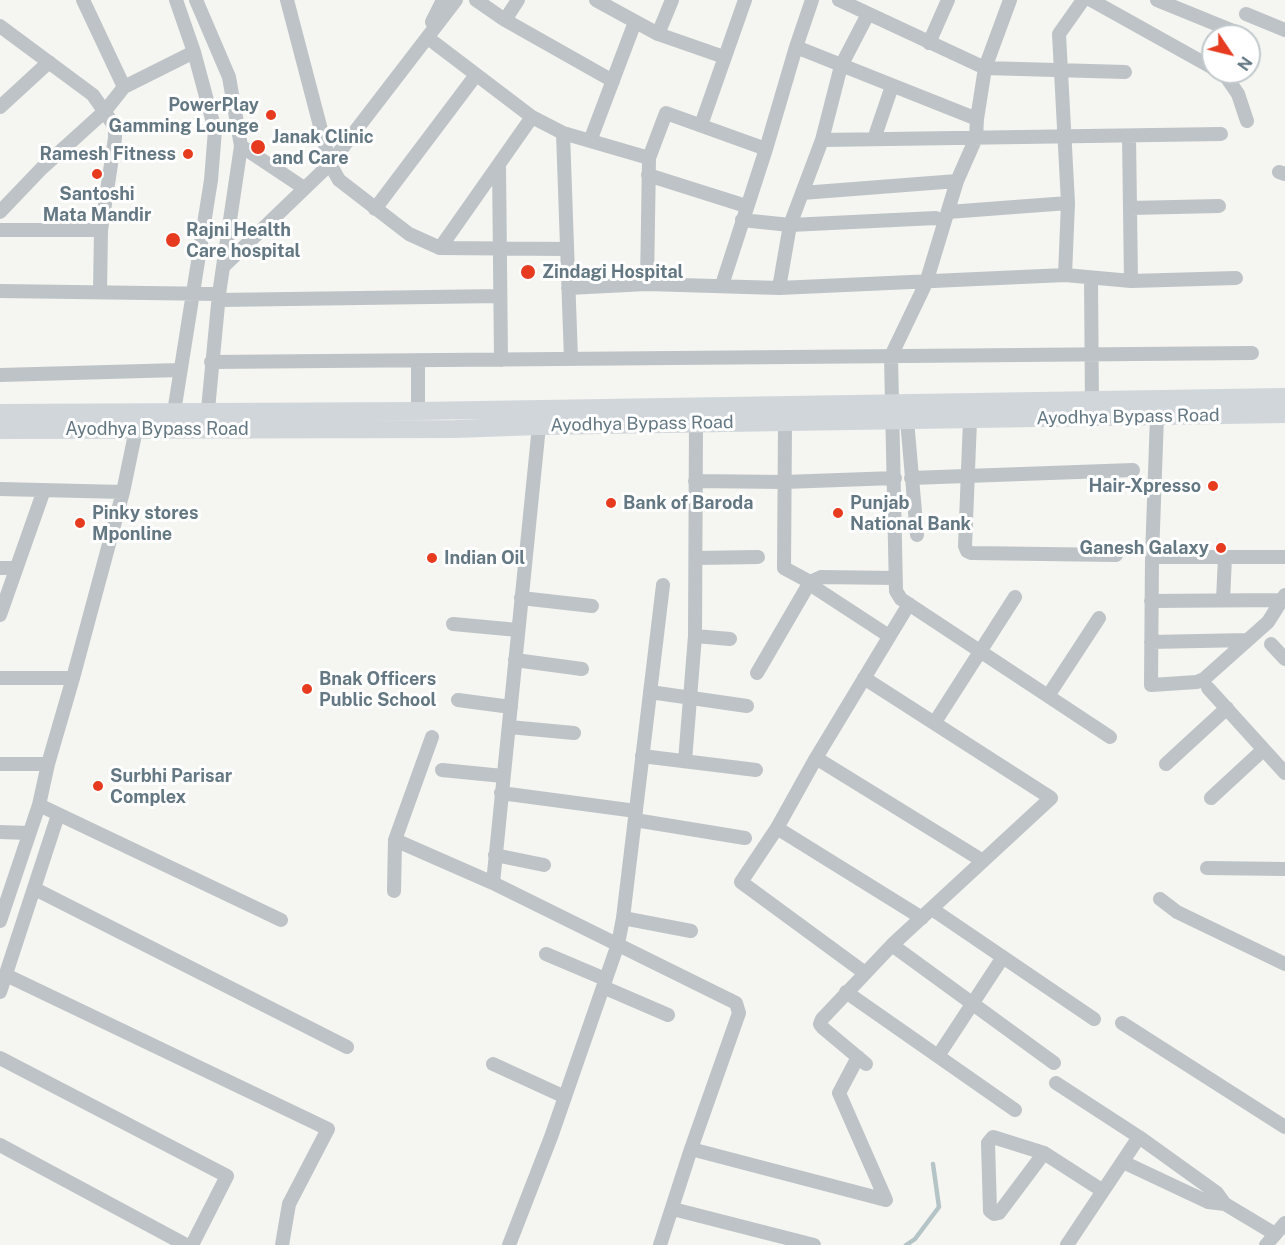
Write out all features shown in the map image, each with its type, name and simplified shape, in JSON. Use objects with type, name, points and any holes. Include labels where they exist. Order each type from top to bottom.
[{"type":"main road","name":"Ayodhya Bypass Road","points":[[0,413],[391,429],[785,423],[898,415],[1092,408],[1285,397]]},
{"type":"main road","name":"Ayodhya Bypass Road","points":[[206,422],[391,411],[898,415],[970,420],[1092,408],[1157,416],[1285,414]]},
{"type":"main road","points":[[391,411],[391,429]]},
{"type":"main road","name":"Ayodhya Bypass Road","points":[[0,430],[138,420]]},
{"type":"street","points":[[76,0],[85,5],[124,87]]},
{"type":"street","points":[[175,420],[180,370],[211,180],[215,130],[194,52],[176,0]]},
{"type":"street","points":[[196,0],[230,77],[241,146],[219,297],[206,422]]},
{"type":"street","points":[[287,0],[330,164],[339,180],[409,234],[440,248],[567,249]]},
{"type":"street","points":[[429,36],[434,16],[443,0]]},
{"type":"street","points":[[224,266],[330,164],[456,0]]},
{"type":"street","points":[[476,0],[505,20],[613,81]]},
{"type":"street","points":[[505,20],[519,0]]},
{"type":"street","points":[[596,0],[658,34],[724,57]]},
{"type":"street","points":[[658,34],[672,0]]},
{"type":"street","points":[[701,125],[745,0]]},
{"type":"street","points":[[722,285],[812,0]]},
{"type":"street","points":[[839,0],[985,68],[1125,72]]},
{"type":"street","points":[[929,42],[948,0]]},
{"type":"street","points":[[917,535],[911,478],[898,415],[891,356],[926,283],[942,215],[976,138],[985,68],[1011,0]]},
{"type":"street","points":[[1065,275],[1068,203],[1059,34],[1083,0]]},
{"type":"street","points":[[1091,0],[1201,61]]},
{"type":"street","points":[[1157,0],[1213,24]]},
{"type":"street","points":[[1242,24],[1251,0]]},
{"type":"street","points":[[779,288],[790,225],[822,140],[841,66],[868,14]]},
{"type":"street","points":[[1246,14],[1285,30]]},
{"type":"street","points":[[590,141],[635,22]]},
{"type":"street","points":[[0,26],[93,95],[115,127],[102,230],[100,292]]},
{"type":"street","points":[[429,36],[532,117],[563,133],[649,158]]},
{"type":"street","points":[[796,47],[977,119]]},
{"type":"street","points":[[0,212],[42,168],[105,111],[124,87],[194,52]]},
{"type":"street","points":[[0,107],[49,62]]},
{"type":"street","points":[[375,209],[476,75]]},
{"type":"street","points":[[1230,84],[1238,94],[1247,121]]},
{"type":"street","points":[[874,139],[892,86]]},
{"type":"street","points":[[647,284],[649,158],[666,112],[766,149]]},
{"type":"street","points":[[440,248],[532,117]]},
{"type":"street","points":[[563,133],[571,358]]},
{"type":"street","points":[[822,140],[1221,134]]},
{"type":"street","points":[[1129,136],[1131,281]]},
{"type":"street","points":[[241,146],[304,188]]},
{"type":"street","points":[[499,165],[501,360]]},
{"type":"street","points":[[648,175],[747,206]]},
{"type":"street","points":[[802,194],[957,182]]},
{"type":"street","points":[[742,220],[790,225],[942,215],[1068,203]]},
{"type":"street","points":[[1130,208],[1219,206]]},
{"type":"street","points":[[0,230],[102,230]]},
{"type":"street","points":[[568,288],[647,284],[779,288],[1065,275],[1131,281],[1236,278]]},
{"type":"street","points":[[1090,278],[1092,408]]},
{"type":"street","points":[[0,291],[194,294],[219,297],[500,296]]},
{"type":"street","points":[[212,362],[1252,353]]},
{"type":"street","points":[[418,360],[418,411]]},
{"type":"street","points":[[0,375],[180,370]]},
{"type":"street","points":[[898,415],[895,478],[896,591],[909,604],[1110,737]]},
{"type":"street","points":[[1157,416],[1151,601],[1151,685],[1197,682],[1204,679],[1268,622],[1283,597]]},
{"type":"street","points":[[0,921],[3,899],[39,805],[48,764],[74,678],[123,492],[138,420]]},
{"type":"street","points":[[970,420],[965,546],[967,551],[971,553],[1116,555]]},
{"type":"street","points":[[686,761],[695,636],[696,423]]},
{"type":"street","points":[[785,423],[784,568],[810,582],[817,589],[889,636]]},
{"type":"street","points":[[493,883],[539,426]]},
{"type":"street","points":[[911,478],[1133,470]]},
{"type":"street","points":[[695,481],[783,482],[895,478]]},
{"type":"street","points":[[0,489],[123,492]]},
{"type":"street","points":[[0,615],[44,490]]},
{"type":"street","points":[[696,558],[758,557]]},
{"type":"street","points":[[1152,557],[1285,557]]},
{"type":"street","points":[[1223,600],[1225,557]]},
{"type":"street","points":[[0,568],[15,568]]},
{"type":"street","points":[[758,673],[810,582],[820,577],[895,578]]},
{"type":"street","points":[[509,1245],[565,1097],[618,944],[663,585]]},
{"type":"street","points":[[935,722],[1015,597]]},
{"type":"street","points":[[1151,601],[1283,597]]},
{"type":"street","points":[[521,598],[592,606]]},
{"type":"street","points":[[865,973],[741,882],[777,828],[816,758],[909,604]]},
{"type":"street","points":[[1048,696],[1099,618]]},
{"type":"street","points":[[453,624],[518,630]]},
{"type":"street","points":[[695,636],[730,639]]},
{"type":"street","points":[[1151,642],[1248,640]]},
{"type":"street","points":[[1271,644],[1285,659]]},
{"type":"street","points":[[515,660],[582,669]]},
{"type":"street","points":[[0,678],[74,678]]},
{"type":"street","points":[[691,1149],[886,1200],[839,1093],[862,1061],[820,1024],[822,1019],[892,945],[1051,798],[864,678]]},
{"type":"street","points":[[1208,688],[1285,773]]},
{"type":"street","points":[[650,692],[747,705]]},
{"type":"street","points":[[459,700],[511,706]]},
{"type":"street","points":[[1166,764],[1227,708]]},
{"type":"street","points":[[509,727],[574,733]]},
{"type":"street","points":[[394,891],[395,840],[432,737]]},
{"type":"street","points":[[1210,798],[1263,750]]},
{"type":"street","points":[[642,756],[756,770]]},
{"type":"street","points":[[816,758],[983,861]]},
{"type":"street","points":[[0,764],[48,764]]},
{"type":"street","points":[[442,770],[503,776]]},
{"type":"street","points":[[501,793],[635,815],[745,838]]},
{"type":"street","points":[[39,805],[281,920]]},
{"type":"street","points":[[0,992],[58,815]]},
{"type":"street","points":[[777,828],[1003,957],[1094,1019]]},
{"type":"street","points":[[0,832],[29,833]]},
{"type":"street","points":[[395,840],[493,883],[736,1003],[739,1013],[660,1245]]},
{"type":"street","points":[[495,855],[544,866]]},
{"type":"street","points":[[1207,868],[1284,868]]},
{"type":"street","points":[[35,889],[347,1047]]},
{"type":"street","points":[[1160,898],[1177,912],[1285,964]]},
{"type":"street","points":[[622,918],[691,931]]},
{"type":"street","points":[[892,945],[1054,1063]]},
{"type":"street","points":[[546,954],[668,1015]]},
{"type":"street","points":[[938,1056],[1003,957]]},
{"type":"street","points":[[6,975],[328,1129],[289,1204],[282,1245]]},
{"type":"street","points":[[846,992],[1015,1110]]},
{"type":"street","points":[[1122,1023],[1285,1127]]},
{"type":"street","points":[[0,1058],[227,1176],[192,1245]]},
{"type":"street","points":[[493,1064],[565,1097]]},
{"type":"street","points":[[1056,1083],[1139,1137],[1217,1193],[1225,1204],[1270,1240],[1285,1223]]},
{"type":"street","points":[[1044,1153],[999,1213],[994,1214],[990,1210],[988,1143],[993,1137],[1044,1153],[1103,1191]]},
{"type":"street","points":[[1067,1245],[1139,1137]]},
{"type":"street","points":[[0,1145],[186,1245]]},
{"type":"street","points":[[1123,1162],[1208,1202],[1225,1204]]},
{"type":"street","points":[[673,1209],[814,1245]]},
{"type":"waterway","points":[[906,1245],[915,1239],[939,1207],[933,1164]]},
{"type":"place","name":"PowerPlay Gamming Lounge","points":[[271,115]]},
{"type":"place","name":"Janak Clinic and Care","points":[[258,147]]},
{"type":"place","name":"Ramesh Fitness","points":[[188,154]]},
{"type":"place","name":"Santoshi Mata Mandir","points":[[97,174]]},
{"type":"place","name":"Rajni Health Care hospital","points":[[173,240]]},
{"type":"place","name":"Zindagi Hospital","points":[[528,272]]},
{"type":"place","name":"Hair-Xpresso","points":[[1213,486]]},
{"type":"place","name":"Bank of Baroda","points":[[611,503]]},
{"type":"place","name":"Punjab National Bank","points":[[838,513]]},
{"type":"place","name":"Pinky stores Mponline","points":[[80,523]]},
{"type":"place","name":"Ganesh Galaxy","points":[[1221,548]]},
{"type":"place","name":"Indian Oil","points":[[432,558]]},
{"type":"place","name":"Bnak Officers Public School","points":[[307,689]]},
{"type":"place","name":"Surbhi Parisar Complex","points":[[98,786]]}]
